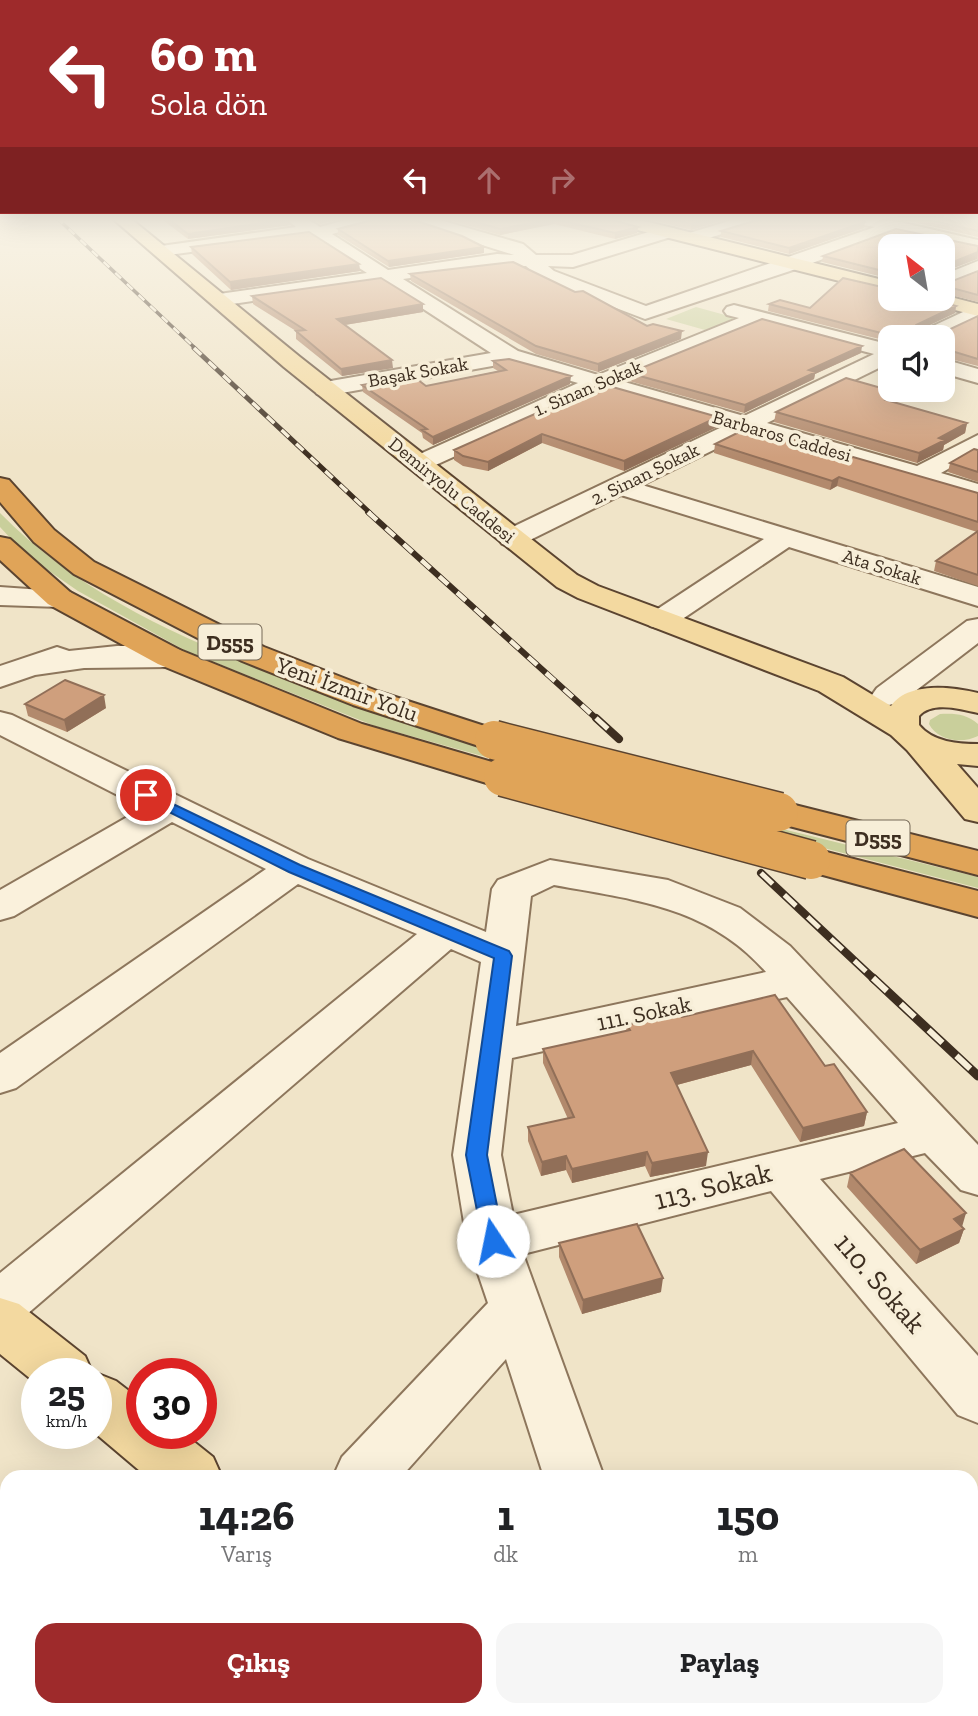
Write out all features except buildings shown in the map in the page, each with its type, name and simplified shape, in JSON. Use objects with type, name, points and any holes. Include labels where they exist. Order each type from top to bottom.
[{"type":"highway","name":"Yeni İzmir Yolu","points":[[0,486],[44,536],[96,574],[253,654],[365,698],[494,740],[978,863]]},
{"type":"highway","name":"Yeni İzmir Yolu","points":[[6,561],[59,598],[169,657],[350,731],[503,777],[978,904]]},
{"type":"main road","name":"Demiryolu Caddesi","points":[[219,300],[567,581],[588,592],[831,684]]},
{"type":"main road","points":[[956,305],[978,311]]},
{"type":"main road","points":[[831,684],[889,695],[943,693]]},
{"type":"main road","points":[[831,684],[912,736],[952,754],[978,755]]},
{"type":"main road","points":[[943,693],[906,709],[902,716],[912,736],[978,811]]},
{"type":"main road","points":[[0,1321],[45,1358]]},
{"type":"main road","points":[[112,1412],[183,1470]]},
{"type":"street","points":[[219,300],[232,298]]},
{"type":"street","name":"Barbaros Caddesi","points":[[417,298],[510,356],[978,492]]},
{"type":"street","points":[[607,298],[645,313],[687,299],[878,350]]},
{"type":"street","points":[[949,325],[978,311]]},
{"type":"street","points":[[645,313],[648,320],[707,338]]},
{"type":"street","name":"1. Sinan Sokak","points":[[420,463],[597,383],[758,318]]},
{"type":"street","name":"Başak Sokak","points":[[326,389],[510,356]]},
{"type":"street","name":"2. Sinan Sokak","points":[[512,538],[878,359]]},
{"type":"street","points":[[955,369],[978,376]]},
{"type":"street","points":[[920,475],[978,442]]},
{"type":"street","name":"Ata Sokak","points":[[620,486],[978,597]]},
{"type":"street","points":[[661,620],[786,537]]},
{"type":"street","points":[[0,596],[59,598]]},
{"type":"street","points":[[0,677],[86,645],[94,635],[90,614]]},
{"type":"street","points":[[943,693],[978,628]]},
{"type":"street","points":[[34,666],[86,657],[134,654],[169,657]]},
{"type":"street","points":[[0,722],[294,868],[503,956]]},
{"type":"street","points":[[0,906],[171,807]]},
{"type":"street","points":[[0,1076],[294,868]]},
{"type":"street","points":[[572,1470],[493,1241],[477,1155],[512,889],[550,872],[668,893],[726,917],[775,956],[934,1132],[978,1176]]},
{"type":"street","points":[[0,1305],[446,932]]},
{"type":"street","name":"111. Sokak","points":[[491,1047],[796,980]]},
{"type":"street","name":"113. Sokak","points":[[493,1241],[934,1132]]},
{"type":"street","name":"110. Sokak","points":[[782,1170],[978,1397]]},
{"type":"street","points":[[369,1470],[516,1309]]},
{"type":"green space","points":[[696,307],[736,318],[705,330],[666,319]]},
{"type":"green space","points":[[0,513],[64,568],[99,591],[173,631],[291,681],[374,712],[545,766],[717,813],[978,877],[978,888],[650,803],[375,726],[186,651],[78,591],[26,555],[0,527]]},
{"type":"green space","points":[[940,714],[969,718],[978,724],[978,736],[958,740],[938,734],[929,724],[930,720]]},
{"type":"railway","points":[[142,298],[196,349]]},
{"type":"railway","points":[[194,348],[370,513]]},
{"type":"railway","points":[[368,512],[598,720]]},
{"type":"railway","points":[[596,718],[619,739]]},
{"type":"railway","points":[[761,873],[875,980]]},
{"type":"railway","points":[[873,978],[978,1076]]},
{"type":"route","points":[[146,795],[294,868],[503,956],[477,1155],[493,1241]]}]
